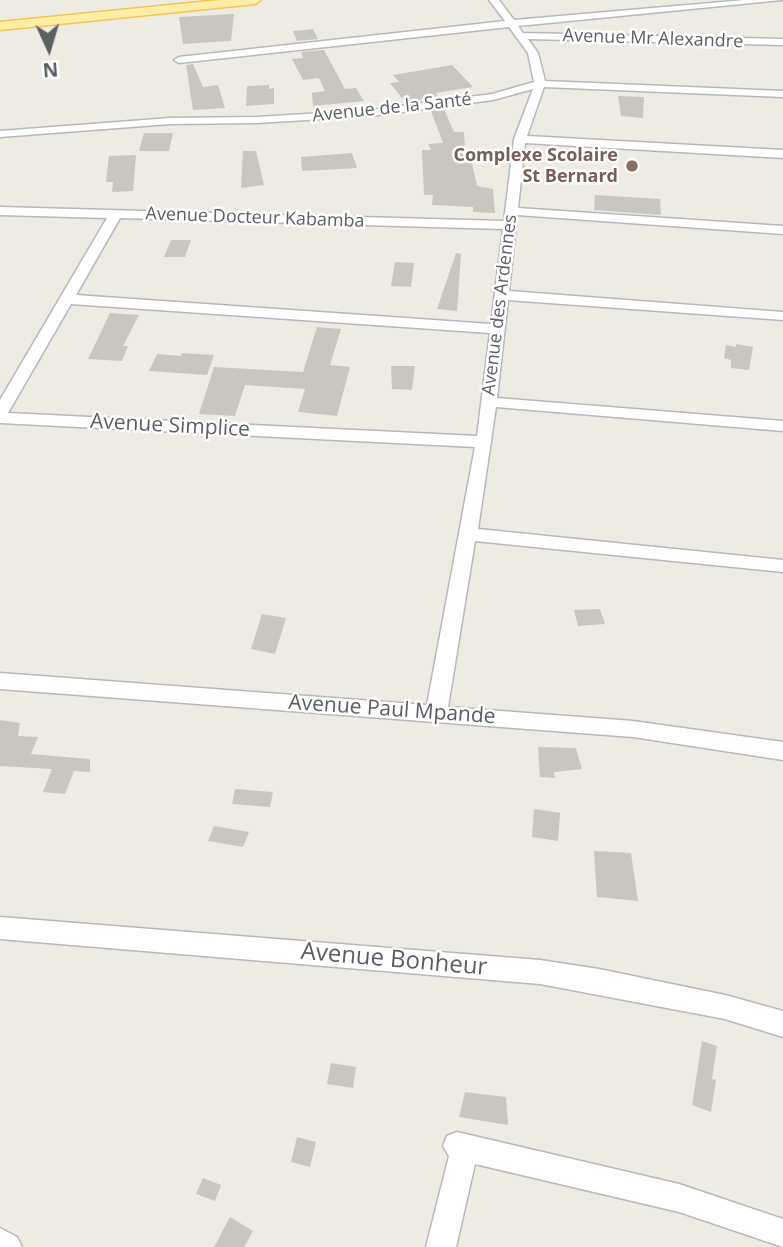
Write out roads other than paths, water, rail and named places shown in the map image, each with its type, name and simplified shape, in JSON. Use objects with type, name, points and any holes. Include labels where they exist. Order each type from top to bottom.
[{"type":"main road","points":[[0,26],[255,0]]},
{"type":"street","points":[[494,0],[514,23],[533,53],[540,84]]},
{"type":"street","points":[[179,60],[514,23],[777,0]]},
{"type":"street","name":"Avenue Mr Alexandre","points":[[523,36],[783,42]]},
{"type":"street","name":"Avenue de la Santé","points":[[0,134],[170,121],[257,120],[371,113],[493,97],[540,84],[783,94]]},
{"type":"street","name":"Avenue des Ardennes","points":[[436,714],[484,442],[520,139],[540,84]]},
{"type":"street","points":[[520,139],[783,154]]},
{"type":"street","name":"Avenue Docteur Kabamba","points":[[0,211],[510,218],[783,230]]},
{"type":"street","points":[[0,415],[116,214]]},
{"type":"street","points":[[500,295],[783,316]]},
{"type":"street","points":[[67,299],[496,329]]},
{"type":"street","points":[[488,402],[783,426]]},
{"type":"street","name":"Avenue Simplice","points":[[0,415],[484,442]]},
{"type":"street","points":[[467,534],[783,566]]},
{"type":"street","name":"Avenue Paul Mpande","points":[[0,681],[633,729],[783,751]]},
{"type":"street","name":"Avenue Bonheur","points":[[0,928],[540,972],[600,981],[725,1007],[783,1024]]},
{"type":"street","points":[[441,1247],[461,1147],[679,1198],[783,1233]]},
{"type":"street","points":[[0,1243],[7,1247]]},
{"type":"place","name":"Complexe Scolaire St Bernard","points":[[632,166]]}]
